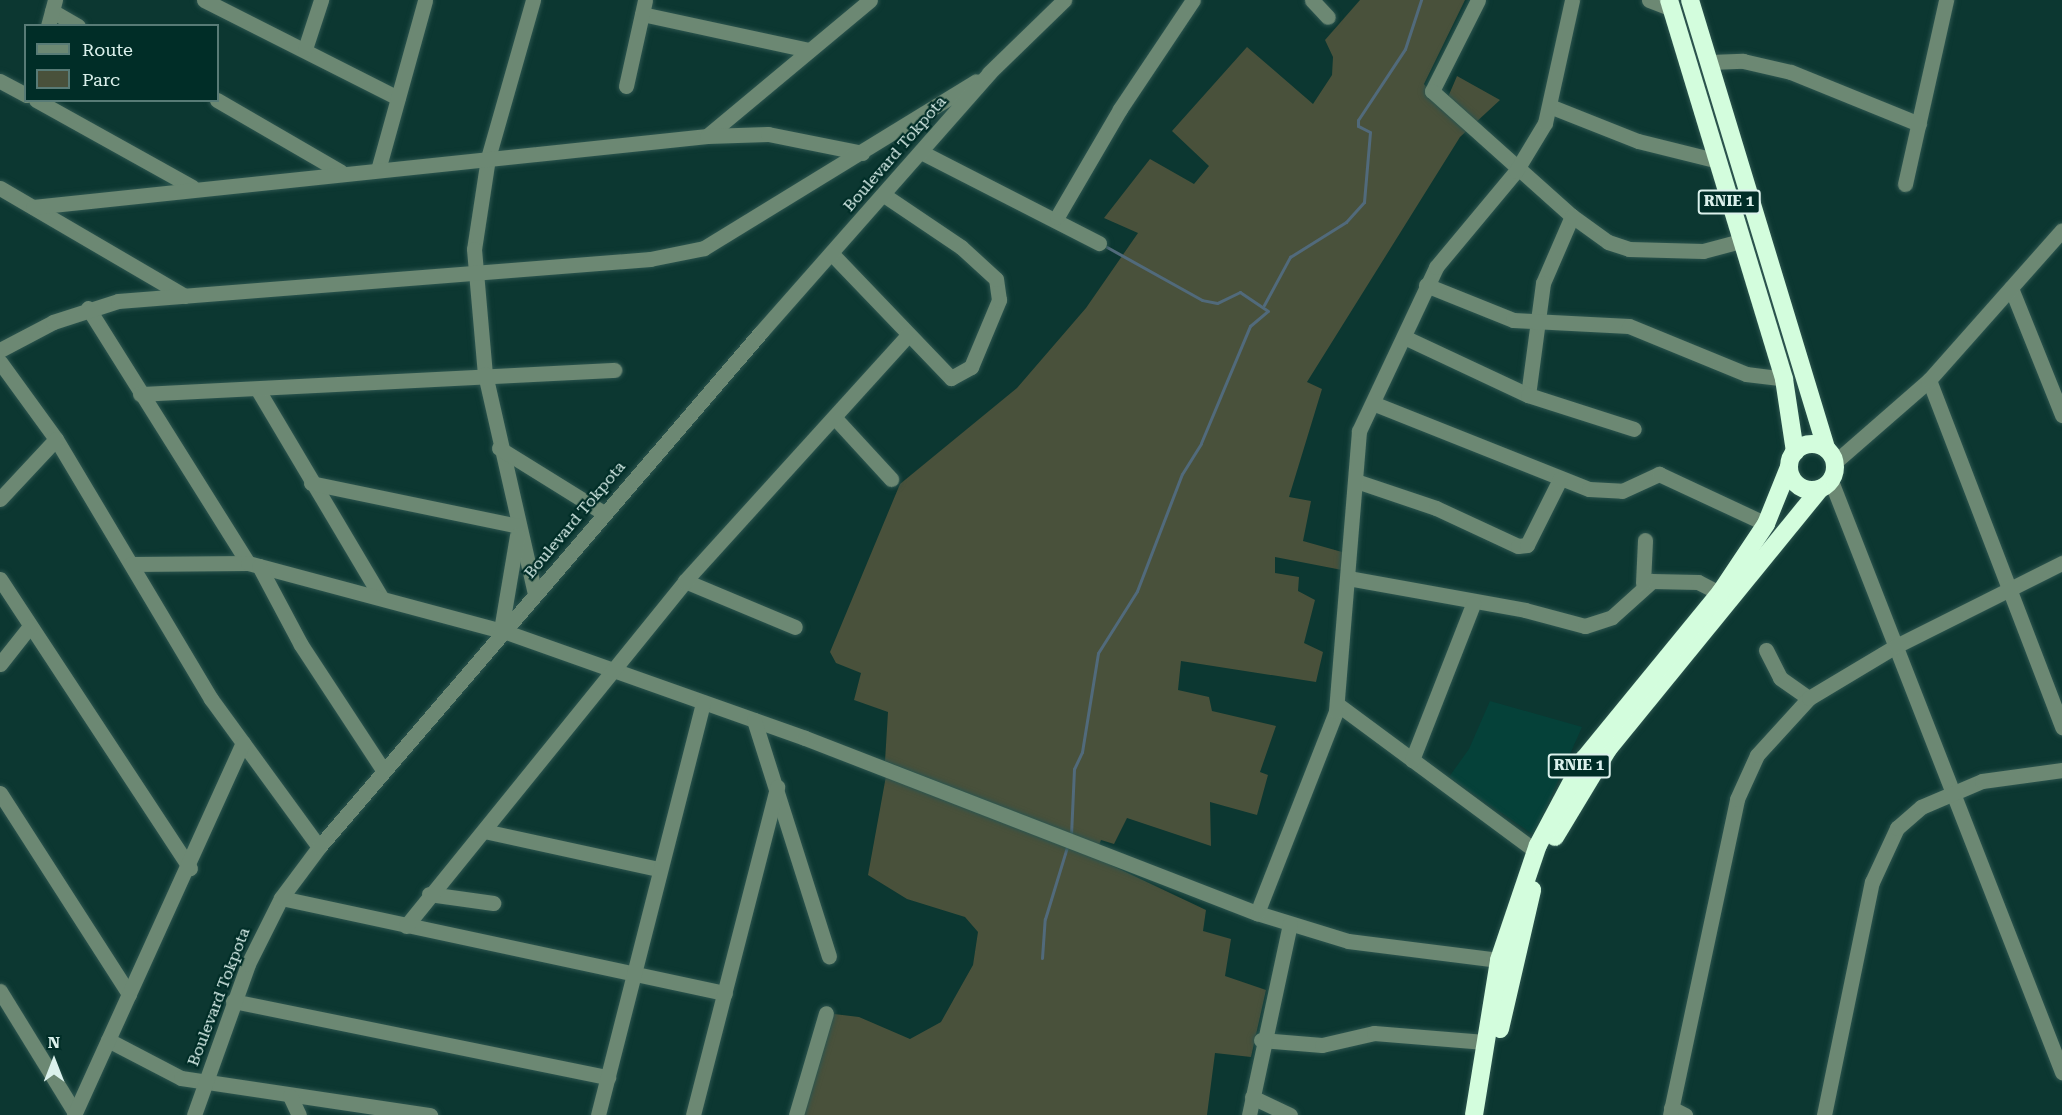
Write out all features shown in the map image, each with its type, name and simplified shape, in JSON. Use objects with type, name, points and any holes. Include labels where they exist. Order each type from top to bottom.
[{"type":"highway","name":"RNIE 1","points":[[1486,1115],[1522,922],[1548,849],[1608,749],[1828,470],[1690,0]]},
{"type":"highway","name":"RNIE 1","points":[[1474,1115],[1499,960],[1536,850],[1584,759],[1720,593],[1766,524],[1792,460],[1784,379],[1740,242],[1718,161],[1670,5]]},
{"type":"highway","points":[[1813,444],[1828,470],[1799,486],[1792,460],[1813,444]]},
{"type":"street","points":[[304,50],[321,0]]},
{"type":"street","points":[[378,170],[425,0]]},
{"type":"street","points":[[532,0],[488,158],[474,273],[485,374],[499,448],[535,594]]},
{"type":"street","points":[[707,136],[870,0]]},
{"type":"street","name":"Boulevard Tokpota","points":[[194,1115],[233,1001],[281,898],[319,847],[604,513],[989,73],[1064,0]]},
{"type":"street","points":[[1057,217],[1120,109],[1193,0]]},
{"type":"street","points":[[1312,0],[1328,17]]},
{"type":"street","points":[[1478,0],[1432,91],[1516,171],[1608,242],[1629,249],[1703,251],[1740,242]]},
{"type":"street","points":[[1257,913],[1322,754],[1336,704],[1347,578],[1359,482],[1359,431],[1375,404],[1426,285],[1456,240],[1516,171],[1552,107],[1572,0]]},
{"type":"street","points":[[1649,0],[1670,5]]},
{"type":"street","points":[[1905,184],[1946,0]]},
{"type":"street","points":[[209,1],[398,98]]},
{"type":"street","points":[[626,86],[644,7],[809,50]]},
{"type":"street","points":[[52,12],[74,24]]},
{"type":"street","points":[[1710,62],[1743,62],[1791,72],[1919,124]]},
{"type":"street","points":[[0,350],[88,308],[185,296],[650,259],[704,248],[989,73]]},
{"type":"street","points":[[0,81],[24,94]]},
{"type":"street","points":[[219,101],[341,172]]},
{"type":"street","points":[[40,102],[192,187]]},
{"type":"street","points":[[1552,107],[1638,141],[1718,161]]},
{"type":"street","points":[[33,207],[192,187],[707,136],[768,134],[862,153]]},
{"type":"street","points":[[921,152],[1057,217],[1099,243]]},
{"type":"street","points":[[0,188],[185,296]]},
{"type":"street","points":[[832,254],[908,335],[956,379],[979,353],[1001,290],[961,246],[884,195]]},
{"type":"street","points":[[1528,395],[1534,324],[1549,266],[1572,216]]},
{"type":"street","points":[[2062,230],[1929,380],[1828,470],[2062,1072]]},
{"type":"street","points":[[1426,285],[1534,324],[1629,326],[1746,374],[1784,379]]},
{"type":"street","points":[[2011,288],[2062,415]]},
{"type":"street","points":[[88,308],[140,394],[254,564],[301,645],[383,770]]},
{"type":"street","points":[[406,926],[429,894],[484,831],[685,581],[908,335]]},
{"type":"street","points":[[1404,337],[1528,395],[1634,429]]},
{"type":"street","points":[[0,362],[56,439],[243,743],[319,847]]},
{"type":"street","points":[[140,394],[258,390],[485,374],[614,370]]},
{"type":"street","points":[[1929,380],[2009,594],[2062,727]]},
{"type":"street","points":[[258,390],[311,483],[381,597]]},
{"type":"street","points":[[1375,404],[1560,479],[1605,492],[1659,474],[1766,524]]},
{"type":"street","points":[[835,418],[891,479]]},
{"type":"street","points":[[0,500],[56,439]]},
{"type":"street","points":[[499,448],[604,513]]},
{"type":"street","points":[[1359,482],[1436,508],[1518,546],[1527,545],[1560,479]]},
{"type":"street","points":[[311,483],[519,526]]},
{"type":"street","points":[[503,631],[519,526]]},
{"type":"street","points":[[1347,578],[1473,604],[1525,610],[1585,626],[1612,617],[1644,583],[1645,540]]},
{"type":"street","points":[[1675,1113],[1737,799],[1756,755],[1809,698],[1896,646],[2009,594],[2062,563]]},
{"type":"street","points":[[132,564],[254,564],[503,631],[754,720],[1101,850],[1290,924],[1401,951],[1499,960]]},
{"type":"street","points":[[0,579],[190,868]]},
{"type":"street","points":[[685,581],[795,627]]},
{"type":"street","points":[[1644,583],[1698,582],[1720,593]]},
{"type":"street","points":[[1412,760],[1473,604]]},
{"type":"street","points":[[0,664],[30,626]]},
{"type":"street","points":[[1766,650],[1780,678],[1809,698]]},
{"type":"street","points":[[598,1115],[632,970],[703,702]]},
{"type":"street","points":[[1336,704],[1536,850]]},
{"type":"street","points":[[754,720],[829,956]]},
{"type":"street","points":[[74,1114],[190,868],[243,743]]},
{"type":"street","points":[[1824,1115],[1878,861],[1905,819],[1952,792],[1982,781],[2062,770]]},
{"type":"street","points":[[693,1115],[777,787]]},
{"type":"street","points":[[0,793],[129,994]]},
{"type":"street","points":[[484,831],[659,869]]},
{"type":"street","points":[[429,894],[493,903]]},
{"type":"street","points":[[281,898],[406,926],[632,970],[725,993]]},
{"type":"street","points":[[1249,1115],[1261,1040],[1290,924]]},
{"type":"street","points":[[0,991],[74,1114]]},
{"type":"street","points":[[233,1001],[608,1077]]},
{"type":"street","points":[[796,1115],[826,1013]]},
{"type":"street","points":[[1261,1040],[1322,1045],[1374,1032],[1485,1042]]},
{"type":"street","points":[[108,1040],[164,1072],[205,1083],[430,1115]]},
{"type":"street","points":[[290,1096],[299,1115]]},
{"type":"street","points":[[1252,1097],[1290,1115]]},
{"type":"shaded area","points":[[1490,701],[1582,727],[1534,835],[1449,777],[1469,749]]},
{"type":"green space","points":[[1360,0],[1465,0],[1424,84],[1442,111],[1457,76],[1500,100],[1460,137],[1307,382],[1322,389],[1289,497],[1311,501],[1303,541],[1342,552],[1342,570],[1275,557],[1275,573],[1299,577],[1298,591],[1315,600],[1304,643],[1323,652],[1316,682],[1181,661],[1178,690],[1209,697],[1212,711],[1276,726],[1260,772],[1268,775],[1257,815],[1210,802],[1211,846],[1127,818],[1114,844],[1101,840],[1094,857],[1206,910],[1203,931],[1231,939],[1225,976],[1266,990],[1251,1057],[1215,1053],[1207,1115],[803,1115],[834,1014],[859,1017],[910,1039],[941,1022],[973,965],[978,932],[965,917],[907,899],[868,875],[886,776],[1020,829],[1026,816],[885,761],[888,712],[854,700],[861,673],[836,663],[830,652],[900,484],[1017,388],[1086,308],[1138,233],[1104,218],[1150,159],[1194,184],[1209,166],[1172,131],[1247,47],[1313,104],[1332,75],[1333,57],[1325,40]]},
{"type":"waterway","points":[[1264,305],[1290,257],[1346,222],[1364,202],[1370,132],[1358,126],[1358,120],[1405,49],[1421,0]]},
{"type":"waterway","points":[[1071,835],[1074,769],[1082,752],[1098,653],[1137,591],[1182,474],[1201,443],[1250,326],[1268,311],[1240,292],[1217,303],[1202,300],[1103,245]]},
{"type":"waterway","points":[[1042,958],[1045,919],[1068,844]]}]
